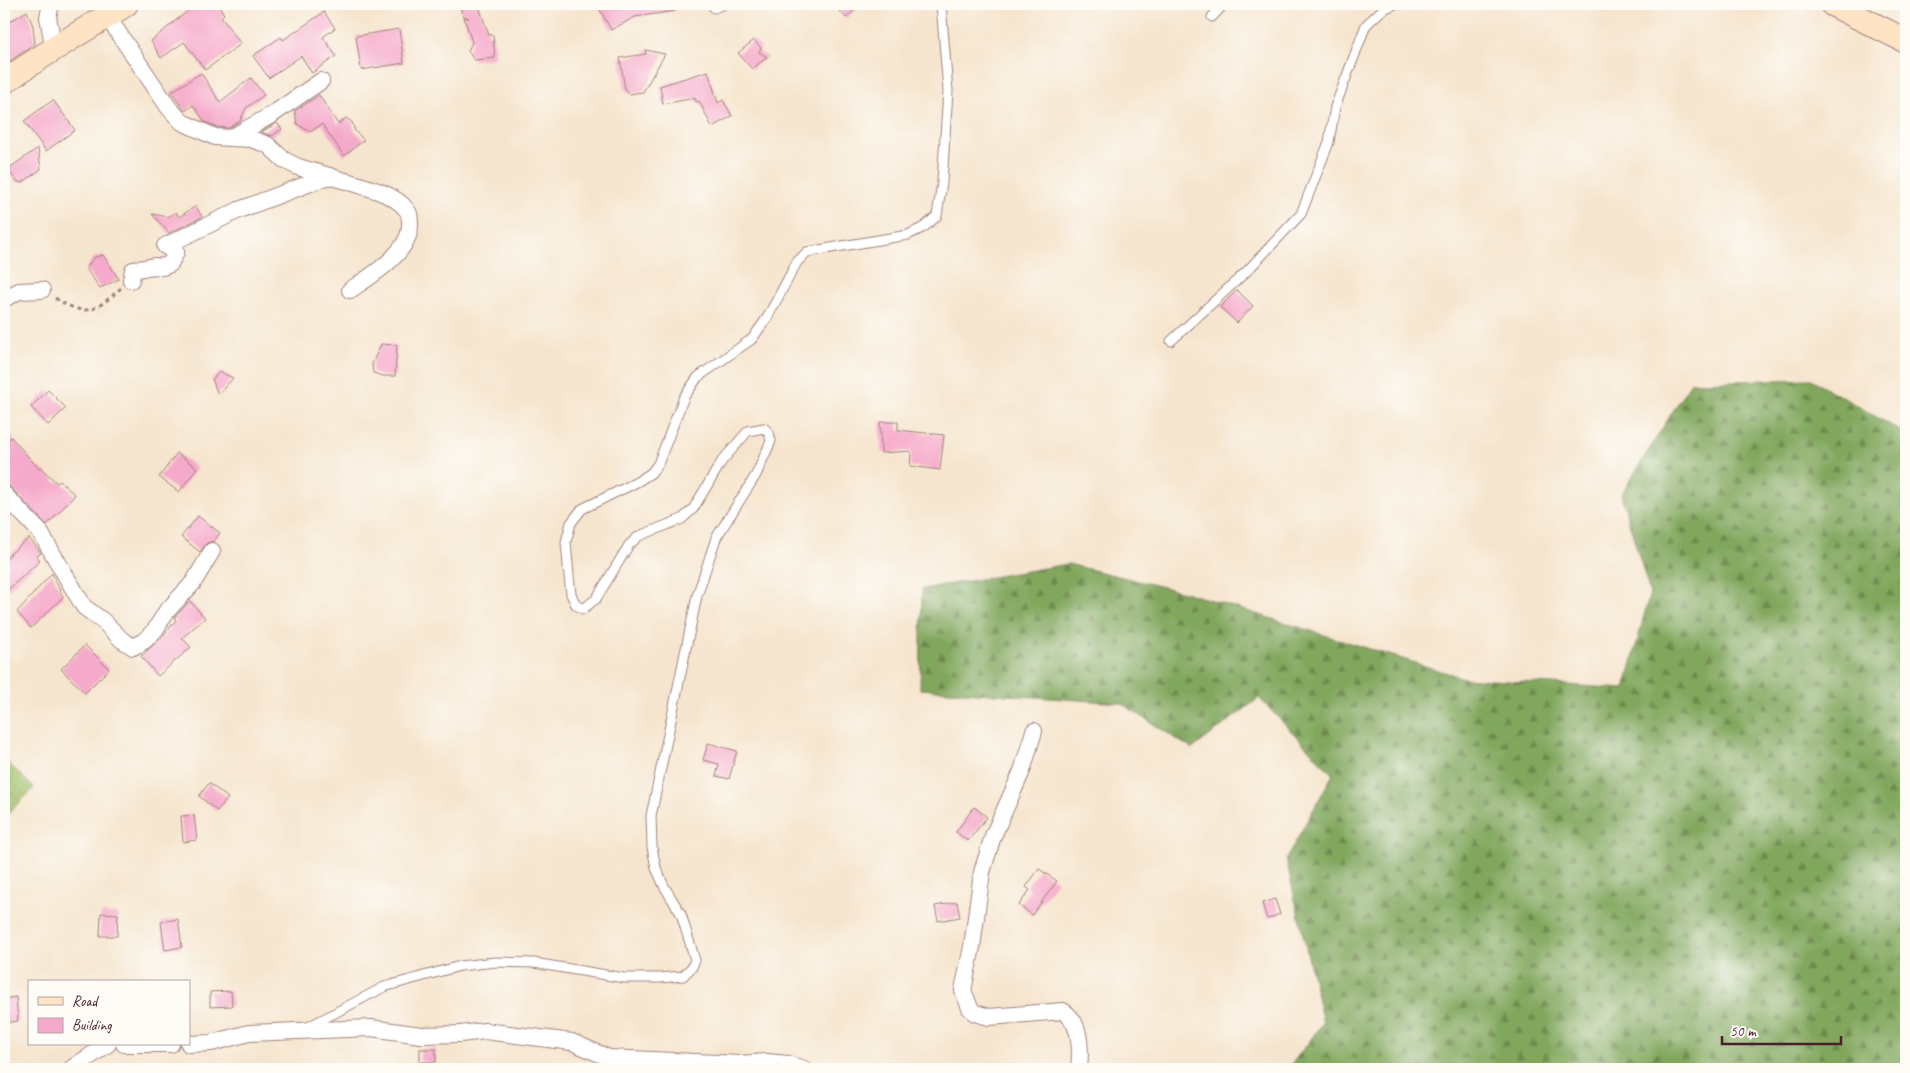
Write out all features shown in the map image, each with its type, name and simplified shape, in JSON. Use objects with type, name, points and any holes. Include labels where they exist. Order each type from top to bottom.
[{"type":"main road","points":[[1832,4],[1906,41]]},
{"type":"main road","points":[[4,82],[32,61],[54,50],[116,10]]},
{"type":"street","points":[[52,4],[48,17],[54,50]]},
{"type":"street","points":[[116,10],[169,108],[182,122],[215,137],[251,139],[268,145],[284,160],[298,167],[375,191],[395,200],[406,209],[409,216],[410,230],[408,239],[379,271],[350,290]]},
{"type":"street","points":[[232,138],[273,114],[322,81]]},
{"type":"street","points":[[131,280],[133,270],[154,266],[162,267],[170,264],[176,252],[165,246],[239,210],[329,176]]},
{"type":"street","points":[[4,299],[19,291],[42,290]]},
{"type":"street","points":[[4,494],[40,532],[84,608],[103,621],[122,640],[133,647],[144,641],[155,630],[166,612],[193,583],[212,550]]},
{"type":"street","points":[[1034,731],[1022,771],[993,836],[982,872],[972,946],[963,990],[970,1008],[976,1013],[989,1017],[1063,1012],[1068,1015],[1077,1032],[1080,1055],[1079,1069]]},
{"type":"street","points":[[190,1044],[211,1044],[249,1033],[371,1028],[421,1035],[484,1031],[572,1042],[609,1058],[739,1064],[767,1062],[788,1064],[804,1069]]},
{"type":"street","points":[[71,1069],[105,1046]]},
{"type":"lane","points":[[714,8],[724,4]]},
{"type":"lane","points":[[299,1032],[384,988],[460,966],[495,962],[534,963],[624,978],[683,976],[692,967],[695,960],[681,914],[664,886],[656,868],[652,847],[651,816],[697,596],[716,538],[756,475],[771,441],[770,433],[764,428],[748,431],[722,462],[693,509],[682,519],[639,536],[629,545],[596,599],[583,609],[576,604],[574,599],[569,576],[566,542],[571,523],[582,509],[636,482],[651,472],[658,464],[684,397],[698,377],[752,339],[767,318],[797,262],[807,252],[908,235],[934,221],[937,216],[942,182],[948,91],[941,4]]},
{"type":"lane","points":[[1212,17],[1224,4]]},
{"type":"lane","points":[[1171,341],[1246,271],[1301,214],[1329,142],[1335,107],[1366,26],[1382,10],[1395,4]]},
{"type":"lane","points":[[1602,4],[1609,4]]},
{"type":"path","points":[[42,290],[72,309],[87,311],[105,302],[131,280]]},
{"type":"green space","points":[[1811,379],[1906,434],[1906,1069],[1288,1069],[1323,1023],[1286,859],[1333,774],[1259,698],[1192,749],[1121,703],[920,689],[922,589],[1068,564],[1188,593],[1464,678],[1625,689],[1650,593],[1621,495],[1691,382]]},
{"type":"green space","points":[[4,759],[34,788],[4,817]]},
{"type":"building","points":[[196,4],[217,4],[224,14],[221,17],[241,44],[205,70],[184,42],[161,58],[151,41]]},
{"type":"building","points":[[459,4],[478,4],[489,35],[493,35],[495,58],[474,60],[468,51],[472,42],[464,18],[469,18],[463,16]]},
{"type":"building","points":[[597,4],[674,4],[675,11],[635,17],[611,30]]},
{"type":"building","points":[[833,4],[862,4],[846,18]]},
{"type":"building","points":[[27,11],[33,26],[35,44],[4,65],[4,25]]},
{"type":"building","points":[[324,12],[335,28],[323,37],[336,56],[312,73],[301,56],[269,78],[253,56],[281,37],[283,40]]},
{"type":"building","points":[[399,29],[404,63],[361,70],[356,36]]},
{"type":"building","points":[[754,40],[761,48],[759,52],[767,57],[752,69],[738,53]]},
{"type":"building","points":[[645,50],[665,54],[643,92],[629,94],[625,89],[620,58],[646,54]]},
{"type":"building","points":[[708,71],[718,103],[723,100],[732,116],[712,127],[699,101],[696,102],[695,98],[663,104],[660,86]]},
{"type":"building","points":[[201,73],[220,102],[251,78],[264,95],[246,108],[240,121],[229,128],[217,127],[205,122],[193,105],[185,111],[171,92]]},
{"type":"building","points":[[319,95],[338,124],[346,118],[352,122],[355,131],[364,140],[344,156],[322,124],[310,132],[297,124],[295,111]]},
{"type":"building","points":[[53,100],[75,130],[46,151],[24,121]]},
{"type":"building","points":[[277,123],[282,129],[272,136],[261,132]]},
{"type":"building","points":[[38,148],[41,169],[22,183],[16,181],[8,169]]},
{"type":"building","points":[[196,206],[202,217],[169,233],[152,214],[168,217],[176,212],[179,217]]},
{"type":"building","points":[[103,255],[119,279],[100,288],[86,269],[93,258]]},
{"type":"building","points":[[1237,290],[1253,306],[1237,323],[1220,307]]},
{"type":"building","points":[[381,344],[397,345],[395,376],[383,376],[373,373],[372,364]]},
{"type":"building","points":[[220,372],[233,378],[218,395],[212,379]]},
{"type":"building","points":[[48,390],[66,408],[48,425],[31,407]]},
{"type":"building","points":[[880,422],[898,422],[898,430],[944,435],[940,470],[910,466],[911,451],[881,453]]},
{"type":"building","points":[[11,437],[39,469],[40,467],[57,483],[60,481],[75,495],[47,525],[4,481],[4,444]]},
{"type":"building","points":[[177,453],[197,468],[179,492],[159,477]]},
{"type":"building","points":[[198,516],[220,533],[214,541],[207,543],[200,552],[181,537]]},
{"type":"building","points":[[29,538],[41,553],[37,556],[40,561],[4,593],[4,563],[10,554]]},
{"type":"building","points":[[52,573],[63,597],[31,628],[17,612]]},
{"type":"building","points":[[190,601],[205,618],[182,638],[191,647],[158,676],[141,656],[162,637],[176,620],[174,618]]},
{"type":"building","points":[[85,645],[109,669],[85,693],[61,669]]},
{"type":"building","points":[[708,743],[737,751],[729,779],[716,776],[719,764],[703,760]]},
{"type":"building","points":[[209,783],[228,798],[217,811],[199,796]]},
{"type":"building","points":[[974,807],[987,817],[968,841],[956,832]]},
{"type":"building","points":[[194,815],[197,840],[183,842],[181,816]]},
{"type":"building","points":[[1039,869],[1057,881],[1032,915],[1019,905],[1030,890],[1026,887]]},
{"type":"building","points":[[1275,899],[1280,914],[1267,919],[1262,903]]},
{"type":"building","points":[[957,902],[960,917],[938,921],[935,906]]},
{"type":"building","points":[[101,913],[118,914],[117,936],[100,936]]},
{"type":"building","points":[[178,919],[182,947],[165,950],[161,922]]},
{"type":"building","points":[[231,991],[232,1006],[210,1007],[210,992]]},
{"type":"building","points":[[16,997],[18,1021],[4,1023],[4,999]]},
{"type":"building","points":[[420,1049],[436,1049],[436,1062],[420,1062]]}]
